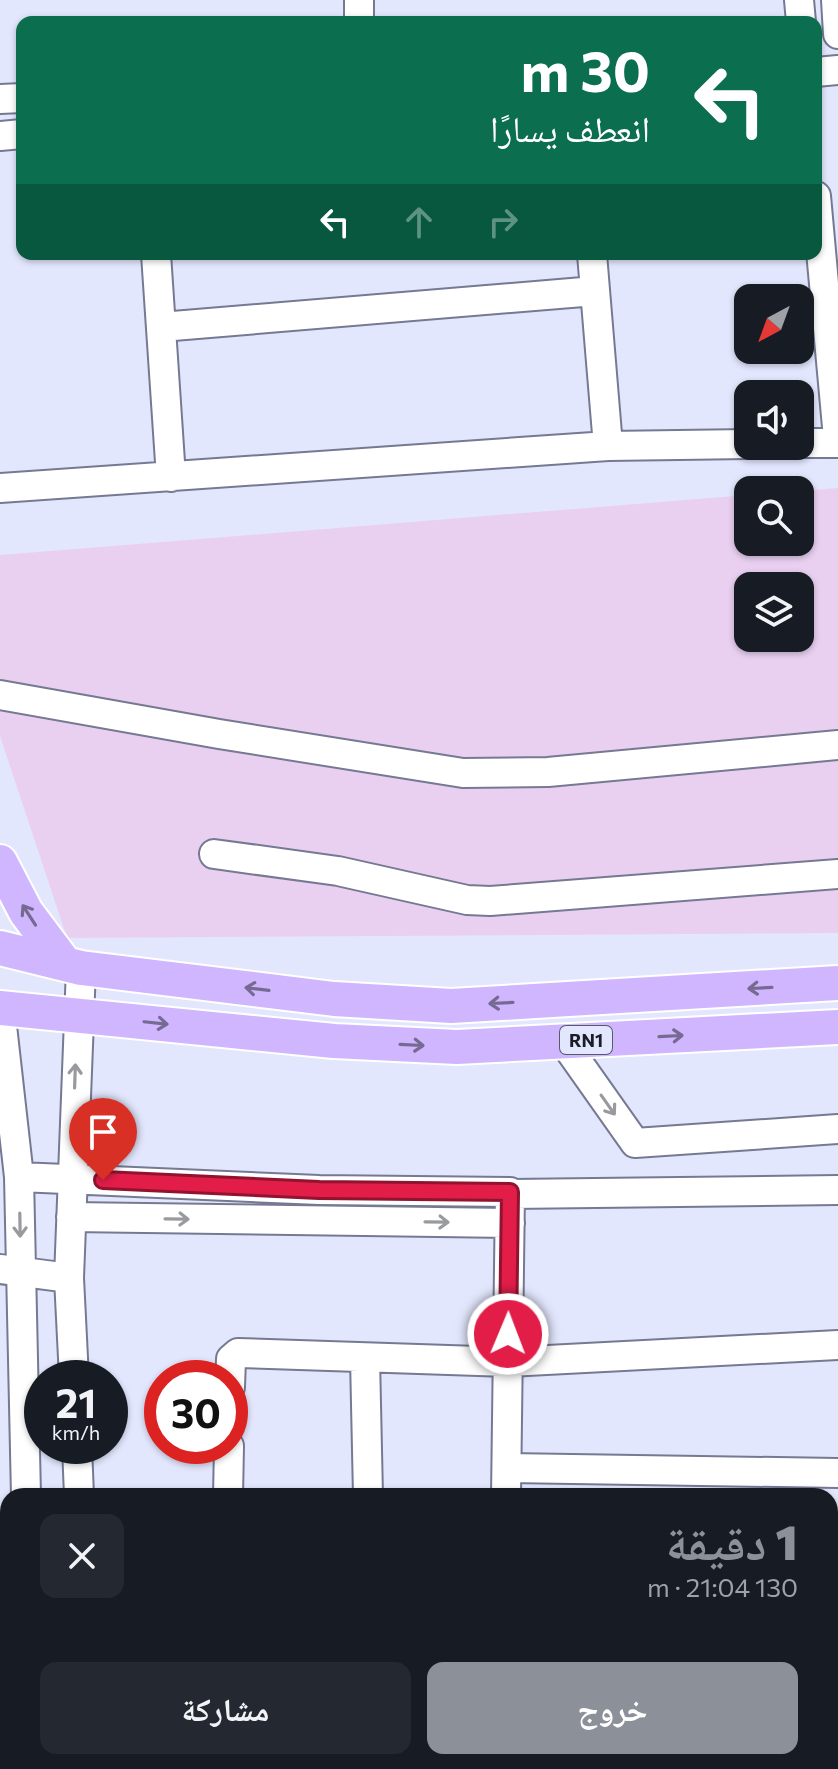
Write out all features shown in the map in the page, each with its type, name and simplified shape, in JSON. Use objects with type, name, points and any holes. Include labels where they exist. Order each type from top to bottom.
[{"type":"main road","points":[[0,862],[26,912],[73,966]]},
{"type":"main road","name":"RN1","points":[[0,948],[73,966],[334,999],[451,1006],[838,983]]},
{"type":"main road","name":"RN1","points":[[0,1008],[334,1041],[457,1047],[838,1027]]},
{"type":"street","points":[[836,0],[838,35]]},
{"type":"street","points":[[156,260],[171,477]]},
{"type":"street","points":[[592,260],[608,446]]},
{"type":"street","points":[[814,442],[838,440],[822,260]]},
{"type":"street","points":[[161,327],[595,291]]},
{"type":"street","points":[[0,488],[608,446],[734,444]]},
{"type":"street","points":[[0,695],[463,773],[548,772],[838,745]]},
{"type":"street","points":[[214,854],[338,871],[467,900],[490,901],[838,874]]},
{"type":"street","points":[[73,966],[78,1016],[69,1278],[73,1360]]},
{"type":"street","points":[[0,1008],[8,1123],[19,1177],[10,1270],[25,1488]]},
{"type":"street","points":[[563,1041],[635,1143],[838,1129]]},
{"type":"street","points":[[19,1177],[319,1190],[510,1193],[838,1190]]},
{"type":"street","points":[[319,1190],[321,1221]]},
{"type":"street","points":[[507,1488],[510,1193]]},
{"type":"street","points":[[71,1217],[510,1223]]},
{"type":"street","points":[[10,1270],[69,1278]]},
{"type":"street","points":[[231,1360],[235,1353],[508,1362],[838,1345]]},
{"type":"street","points":[[365,1358],[368,1488]]},
{"type":"street","points":[[78,1464],[79,1488]]},
{"type":"street","points":[[228,1488],[229,1464]]},
{"type":"street","points":[[508,1468],[838,1473]]},
{"type":"shaded area","points":[[838,488],[838,933],[67,938],[0,736],[0,555],[734,496],[734,556],[814,556],[814,490]]},
{"type":"route","points":[[103,1180],[319,1190],[510,1192],[508,1334]]}]
